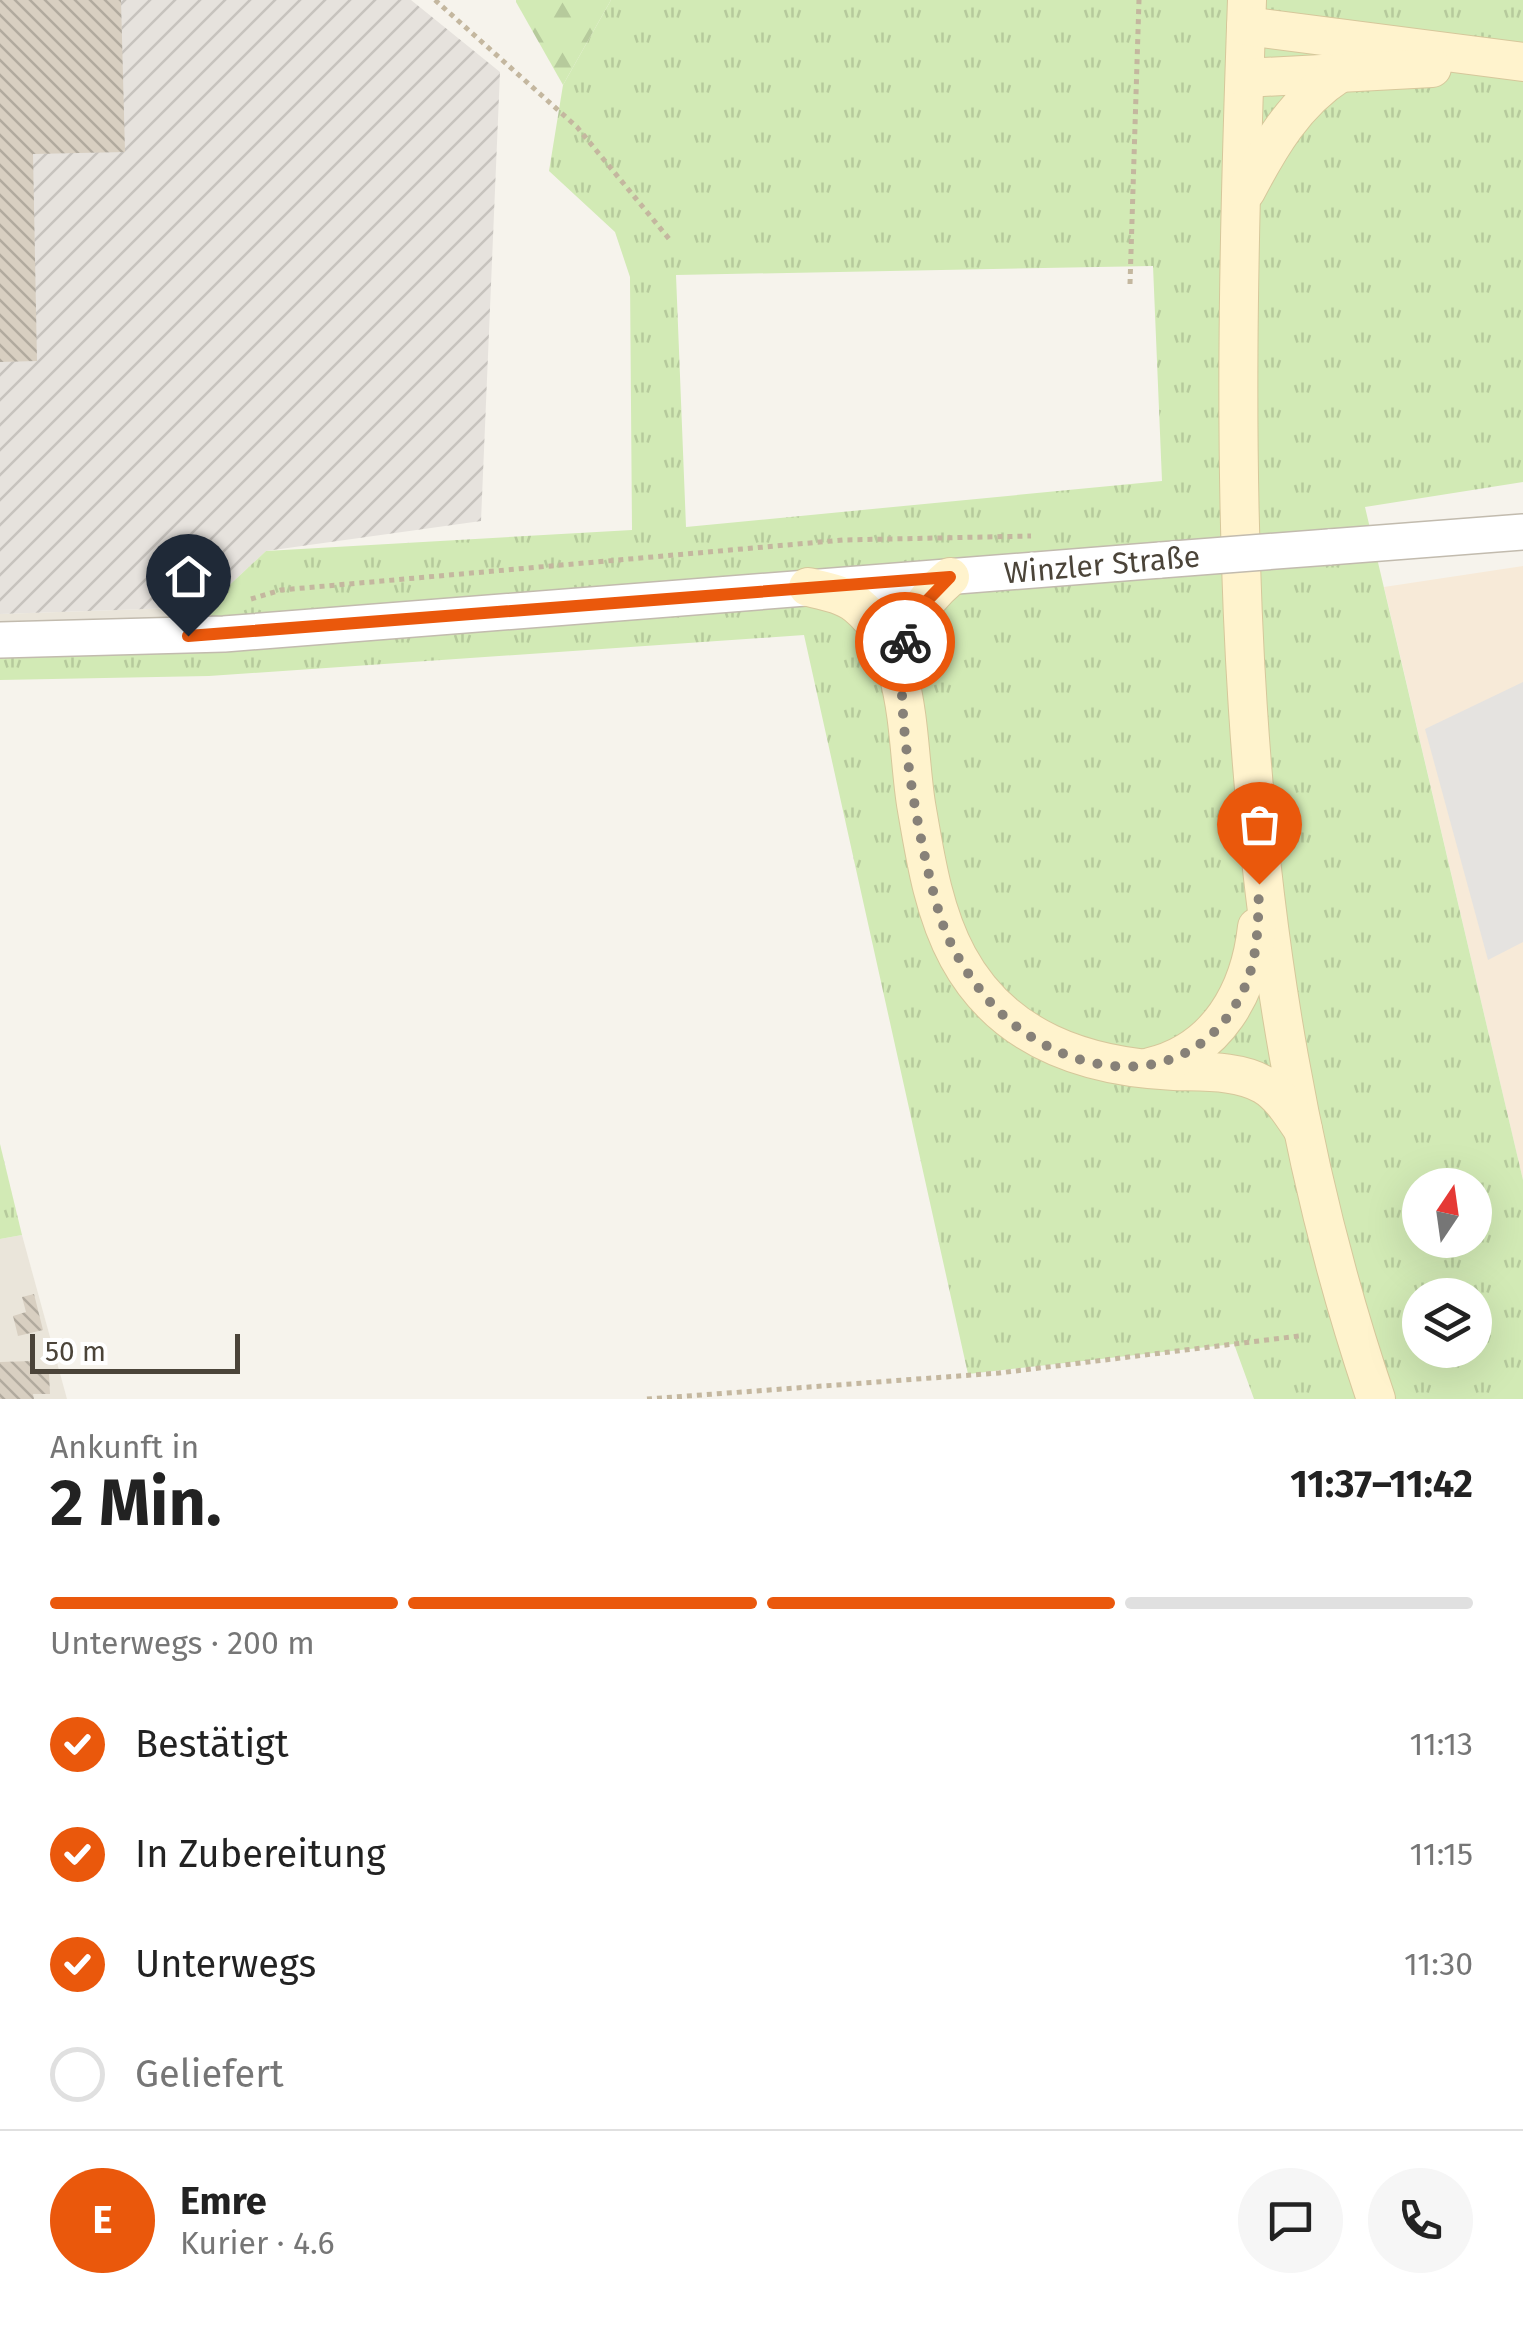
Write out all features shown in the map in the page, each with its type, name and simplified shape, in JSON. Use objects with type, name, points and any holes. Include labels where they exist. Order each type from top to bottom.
[{"type":"main road","points":[[1376,1399],[1307,1137],[1278,989],[1260,845],[1242,612],[1246,13],[1523,63]]},
{"type":"main road","points":[[1245,78],[1523,63]]},
{"type":"main road","points":[[1242,198],[1289,118],[1312,92],[1340,72]]},
{"type":"main road","points":[[900,684],[907,631],[930,594],[950,577]]},
{"type":"main road","points":[[808,588],[843,596],[858,606],[889,649],[900,684],[928,870],[942,921],[958,957],[994,1006],[1046,1044],[1081,1058],[1138,1070],[1209,1073],[1261,1083],[1274,1092],[1307,1137]]},
{"type":"main road","points":[[1138,1070],[1163,1064],[1188,1050],[1214,1030],[1242,994],[1254,954],[1260,845]]},
{"type":"street","name":"Winzler Straße","points":[[11,640],[224,634],[1523,532]]},
{"type":"path","points":[[435,0],[577,127],[670,240]]},
{"type":"path","points":[[1130,284],[1139,0]]},
{"type":"path","points":[[224,634],[237,610],[256,596],[280,590],[843,540],[938,534],[1036,536]]},
{"type":"path","points":[[648,1399],[999,1372],[1299,1336]]},
{"type":"shaded area","points":[[0,0],[411,0],[500,72],[481,521],[266,551],[206,607],[0,614]]},
{"type":"shaded area","points":[[1523,566],[1523,1180],[1384,587]]},
{"type":"shaded area","points":[[206,607],[208,650],[0,657],[0,614]]},
{"type":"shaded area","points":[[1523,682],[1523,942],[1488,960],[1425,729]]},
{"type":"shaded area","points":[[22,1235],[67,1399],[0,1399],[0,1239]]},
{"type":"green space","points":[[611,0],[1523,0],[1523,482],[1365,507],[1523,1180],[1523,1399],[1254,1399],[1234,1344],[968,1374],[804,635],[209,676],[0,680],[0,657],[208,650],[206,607],[266,551],[632,530],[630,277],[615,232],[549,171],[563,85]],"holes":[[[1153,266],[1162,481],[686,527],[676,275]]]},
{"type":"green space","points":[[611,0],[563,85],[516,2]]},
{"type":"green space","points":[[0,1144],[22,1235],[0,1239]]},
{"type":"building","points":[[0,0],[121,0],[125,152],[33,154],[37,361],[0,362]]},
{"type":"building","points":[[34,1294],[43,1330],[18,1336],[13,1316],[26,1312],[22,1297]]},
{"type":"building","points":[[32,1361],[33,1374],[49,1374],[50,1394],[33,1394],[34,1399],[0,1399],[0,1362]]},
{"type":"way so far","points":[[905,642],[900,684],[916,803],[942,921],[974,983],[1017,1026],[1046,1044],[1081,1058],[1138,1070],[1163,1064],[1188,1050],[1214,1030],[1242,994],[1254,954],[1259,884]]},
{"type":"route","points":[[188,636],[950,577],[918,610],[905,642]]}]
